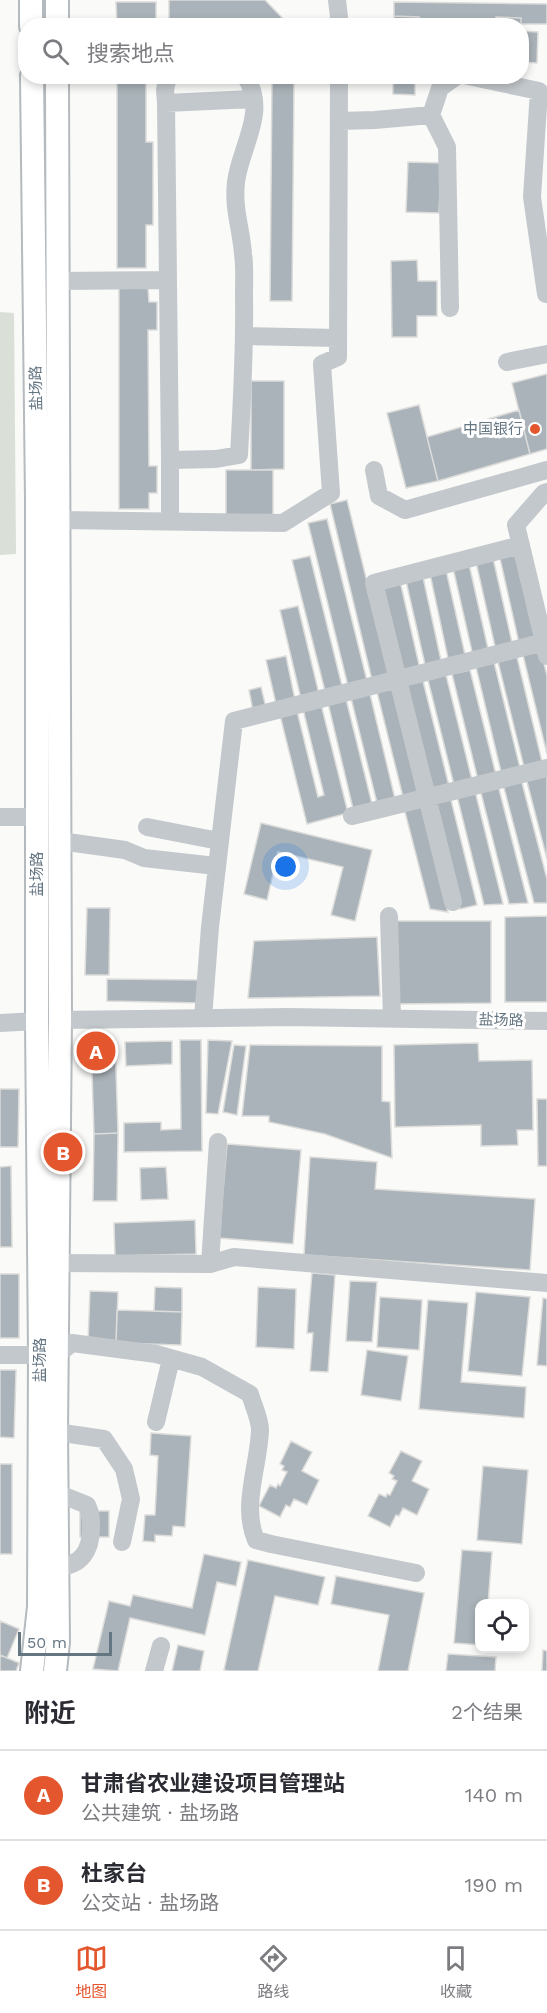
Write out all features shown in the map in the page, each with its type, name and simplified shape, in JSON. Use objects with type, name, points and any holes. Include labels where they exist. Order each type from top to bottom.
[{"type":"main road","points":[[31,0],[31,18]]},
{"type":"main road","points":[[57,0],[57,18]]},
{"type":"main road","name":"盐场路","points":[[32,84],[37,498],[37,1021],[49,1355],[56,1432],[58,1642],[55,1671]]},
{"type":"main road","name":"盐场路","points":[[32,1671],[39,1607],[49,1355],[58,1263],[60,841],[57,84]]},
{"type":"street","points":[[338,0],[339,18]]},
{"type":"street","points":[[166,84],[170,522]]},
{"type":"street","points":[[170,460],[216,459],[239,455],[245,336],[243,253],[234,205],[236,179],[255,122],[250,84]]},
{"type":"street","points":[[58,520],[283,523],[331,493],[321,364],[338,357],[339,84]]},
{"type":"street","points":[[446,84],[440,88],[431,115],[447,147],[450,308]]},
{"type":"street","points":[[506,84],[540,91],[532,197],[546,294]]},
{"type":"street","points":[[166,103],[253,99]]},
{"type":"street","points":[[339,121],[431,115]]},
{"type":"street","points":[[58,281],[168,280]]},
{"type":"street","points":[[245,336],[338,338]]},
{"type":"street","points":[[507,362],[547,354]]},
{"type":"street","points":[[374,470],[379,496],[405,510],[547,470]]},
{"type":"street","points":[[203,1018],[216,866],[234,721],[398,679],[545,649],[516,525],[547,492]]},
{"type":"street","points":[[453,902],[374,583],[521,544]]},
{"type":"street","points":[[352,816],[547,768]]},
{"type":"street","points":[[0,817],[37,817]]},
{"type":"street","points":[[147,827],[219,842]]},
{"type":"street","points":[[60,841],[125,850],[144,858],[216,866]]},
{"type":"street","points":[[389,916],[392,1019]]},
{"type":"street","name":"盐场路","points":[[60,1020],[203,1018],[547,1021]]},
{"type":"street","points":[[0,1023],[37,1021]]},
{"type":"street","points":[[210,1263],[218,1142]]},
{"type":"street","points":[[58,1263],[210,1263],[234,1257],[547,1283]]},
{"type":"street","points":[[0,1355],[49,1355],[72,1343],[156,1354],[202,1367],[250,1394],[260,1428],[251,1507],[251,1528],[256,1540],[416,1573]]},
{"type":"street","points":[[156,1422],[171,1359]]},
{"type":"street","points":[[56,1432],[104,1439],[124,1469],[131,1499],[122,1542]]},
{"type":"street","points":[[57,1493],[87,1505],[91,1511],[91,1537],[88,1549],[76,1563],[67,1567],[57,1567]]},
{"type":"street","points":[[154,1671],[161,1646]]},
{"type":"shaded area","points":[[0,312],[14,313],[16,554],[0,555]]},
{"type":"building","points":[[169,0],[265,0],[282,18],[169,18]]},
{"type":"building","points":[[116,2],[156,2],[156,18],[117,18]]},
{"type":"building","points":[[394,2],[547,4],[547,24],[529,24],[529,18],[394,16]]},
{"type":"building","points":[[394,16],[419,17],[419,18],[394,18]]},
{"type":"building","points":[[529,31],[538,32],[537,63],[529,62]]},
{"type":"building","points":[[117,84],[146,84],[146,142],[153,142],[153,225],[146,225],[146,268],[117,268]]},
{"type":"building","points":[[272,84],[294,84],[292,301],[270,301]]},
{"type":"building","points":[[393,84],[415,84],[415,95],[393,94]]},
{"type":"building","points":[[408,162],[441,163],[439,213],[406,212]]},
{"type":"building","points":[[417,260],[418,281],[437,281],[437,316],[417,316],[417,337],[392,337],[391,261]]},
{"type":"building","points":[[119,288],[148,288],[149,302],[157,302],[157,330],[148,330],[149,466],[157,466],[157,493],[149,493],[149,509],[119,509]]},
{"type":"building","name":"中国银行","points":[[547,374],[547,449],[530,454],[512,383]]},
{"type":"building","points":[[251,381],[284,381],[284,469],[251,470]]},
{"type":"building","points":[[419,405],[438,481],[406,488],[387,413]]},
{"type":"building","points":[[519,410],[530,454],[438,481],[427,437]]},
{"type":"building","points":[[226,470],[273,470],[273,516],[226,516]]},
{"type":"building","points":[[347,500],[390,676],[372,680],[330,504]]},
{"type":"building","points":[[327,519],[367,681],[348,686],[308,523]]},
{"type":"building","points":[[516,551],[535,639],[519,643],[499,554]]},
{"type":"building","points":[[310,556],[342,686],[325,691],[292,560]]},
{"type":"building","points":[[493,558],[513,647],[496,651],[476,562]]},
{"type":"building","points":[[469,564],[489,653],[473,656],[453,568]]},
{"type":"building","points":[[446,570],[466,659],[449,663],[430,574]]},
{"type":"building","points":[[423,577],[442,665],[426,669],[406,581]]},
{"type":"building","points":[[400,581],[420,669],[403,673],[383,585]]},
{"type":"building","points":[[298,606],[319,694],[301,699],[280,610]]},
{"type":"building","points":[[541,651],[547,676],[547,754],[523,655]]},
{"type":"building","points":[[286,656],[295,700],[276,704],[266,660]]},
{"type":"building","points":[[517,657],[543,766],[525,771],[498,662]]},
{"type":"building","points":[[494,662],[521,772],[502,776],[476,667]]},
{"type":"building","points":[[470,670],[497,779],[479,784],[452,674]]},
{"type":"building","points":[[446,675],[473,784],[455,789],[428,680]]},
{"type":"building","points":[[423,681],[450,790],[432,795],[405,685]]},
{"type":"building","points":[[261,687],[266,708],[253,711],[249,690]]},
{"type":"building","points":[[395,687],[422,796],[404,801],[377,692]]},
{"type":"building","points":[[370,694],[396,803],[378,807],[351,698]]},
{"type":"building","points":[[346,699],[373,808],[354,813],[328,703]]},
{"type":"building","points":[[321,704],[348,813],[307,824],[280,715],[297,711],[318,797],[324,795],[303,709]]},
{"type":"building","points":[[547,775],[547,859],[526,778]]},
{"type":"building","points":[[521,779],[547,879],[547,903],[534,903],[503,784]]},
{"type":"building","points":[[498,785],[528,903],[509,904],[480,789]]},
{"type":"building","points":[[475,791],[503,904],[484,905],[457,796]]},
{"type":"building","points":[[450,796],[477,905],[460,909],[433,801]]},
{"type":"building","points":[[423,804],[448,912],[430,909],[404,808]]},
{"type":"building","points":[[261,823],[372,850],[355,921],[331,915],[343,867],[278,852],[267,900],[244,894]]},
{"type":"building","points":[[87,908],[110,908],[109,975],[85,975]]},
{"type":"building","points":[[547,916],[547,1002],[505,1002],[505,917]]},
{"type":"building","points":[[395,921],[491,921],[491,1003],[395,1004]]},
{"type":"building","points":[[377,937],[380,996],[248,998],[254,941]]},
{"type":"building","points":[[107,979],[201,980],[201,1003],[107,1001]]},
{"type":"building","points":[[115,1040],[118,1133],[94,1134],[91,1041]]},
{"type":"building","points":[[180,1040],[201,1040],[202,1151],[124,1152],[124,1123],[161,1122],[161,1130],[181,1129]]},
{"type":"building","points":[[208,1040],[232,1041],[218,1114],[206,1113]]},
{"type":"building","points":[[172,1041],[172,1064],[126,1066],[125,1042]]},
{"type":"building","points":[[478,1043],[479,1061],[532,1060],[533,1130],[517,1130],[518,1145],[481,1146],[481,1125],[395,1127],[394,1045]]},
{"type":"building","points":[[234,1045],[246,1046],[237,1115],[223,1112]]},
{"type":"building","points":[[250,1045],[382,1046],[382,1101],[390,1102],[392,1158],[325,1134],[269,1122],[269,1116],[242,1116]]},
{"type":"building","points":[[0,1089],[19,1089],[18,1147],[0,1147]]},
{"type":"building","points":[[537,1099],[547,1099],[547,1166],[538,1166]]},
{"type":"building","points":[[118,1133],[117,1201],[93,1201],[94,1134]]},
{"type":"building","points":[[227,1144],[301,1150],[293,1244],[219,1238]]},
{"type":"building","points":[[310,1157],[377,1162],[375,1189],[535,1199],[530,1270],[304,1255]]},
{"type":"building","points":[[11,1166],[12,1247],[0,1247],[0,1167]]},
{"type":"building","points":[[166,1167],[168,1199],[141,1200],[140,1168]]},
{"type":"building","points":[[195,1220],[196,1254],[115,1256],[114,1223]]},
{"type":"building","points":[[312,1273],[335,1275],[328,1372],[310,1371],[313,1333],[307,1333]]},
{"type":"building","points":[[0,1274],[19,1274],[19,1338],[0,1338]]},
{"type":"building","points":[[350,1281],[377,1282],[372,1342],[346,1341]]},
{"type":"building","points":[[155,1287],[182,1288],[182,1312],[154,1311]]},
{"type":"building","points":[[258,1287],[296,1289],[294,1349],[256,1347]]},
{"type":"building","points":[[90,1291],[118,1292],[116,1343],[88,1342]]},
{"type":"building","points":[[476,1292],[530,1297],[522,1376],[468,1371]]},
{"type":"building","points":[[380,1297],[422,1300],[419,1350],[377,1347]]},
{"type":"building","points":[[543,1298],[547,1299],[547,1366],[537,1365]]},
{"type":"building","points":[[428,1300],[468,1303],[461,1382],[526,1387],[524,1418],[419,1409]]},
{"type":"building","points":[[117,1310],[182,1312],[181,1345],[116,1343]]},
{"type":"building","points":[[367,1350],[408,1356],[401,1401],[361,1395]]},
{"type":"building","points":[[0,1370],[16,1370],[14,1438],[0,1437]]},
{"type":"building","points":[[151,1433],[191,1436],[185,1527],[173,1526],[172,1536],[155,1535],[155,1542],[143,1541],[145,1515],[155,1515],[158,1456],[150,1455]]},
{"type":"building","points":[[291,1441],[312,1452],[302,1471],[319,1480],[307,1505],[294,1499],[290,1507],[286,1505],[280,1517],[259,1506],[270,1485],[276,1488],[278,1484],[280,1486],[287,1472],[282,1470],[284,1466],[280,1464]]},
{"type":"building","points":[[401,1451],[422,1461],[412,1481],[429,1489],[417,1515],[403,1508],[399,1516],[396,1515],[390,1527],[368,1516],[379,1494],[386,1497],[387,1494],[390,1495],[397,1481],[392,1479],[394,1476],[389,1473]]},
{"type":"building","points":[[0,1464],[12,1464],[12,1554],[0,1554]]},
{"type":"building","points":[[483,1466],[528,1470],[522,1544],[477,1540]]},
{"type":"building","points":[[80,1511],[109,1511],[109,1537],[80,1537]]},
{"type":"building","points":[[462,1550],[492,1552],[488,1599],[475,1599],[475,1645],[454,1643]]},
{"type":"building","points":[[204,1554],[241,1562],[236,1586],[217,1582],[205,1635],[130,1618],[118,1671],[93,1669],[109,1601],[130,1606],[133,1595],[192,1608]]},
{"type":"building","points":[[248,1560],[325,1577],[318,1605],[275,1596],[258,1671],[229,1671],[224,1670]]},
{"type":"building","points":[[336,1576],[424,1593],[408,1671],[378,1671],[389,1615],[331,1604]]},
{"type":"building","points":[[0,1621],[19,1629],[7,1658],[0,1655]]},
{"type":"building","points":[[178,1645],[204,1651],[200,1671],[172,1671]]},
{"type":"building","points":[[543,1650],[547,1651],[547,1671],[542,1671]]},
{"type":"building","points":[[448,1654],[496,1657],[495,1671],[446,1671]]},
{"type":"building","points":[[0,1655],[19,1663],[16,1671],[0,1671]]},
{"type":"place","name":"中国银行","points":[[535,429]]},
{"type":"place","name":"甘肃省农业建设项目管理站","points":[[96,1051]]},
{"type":"place","name":"杜家台","points":[[63,1152]]}]
